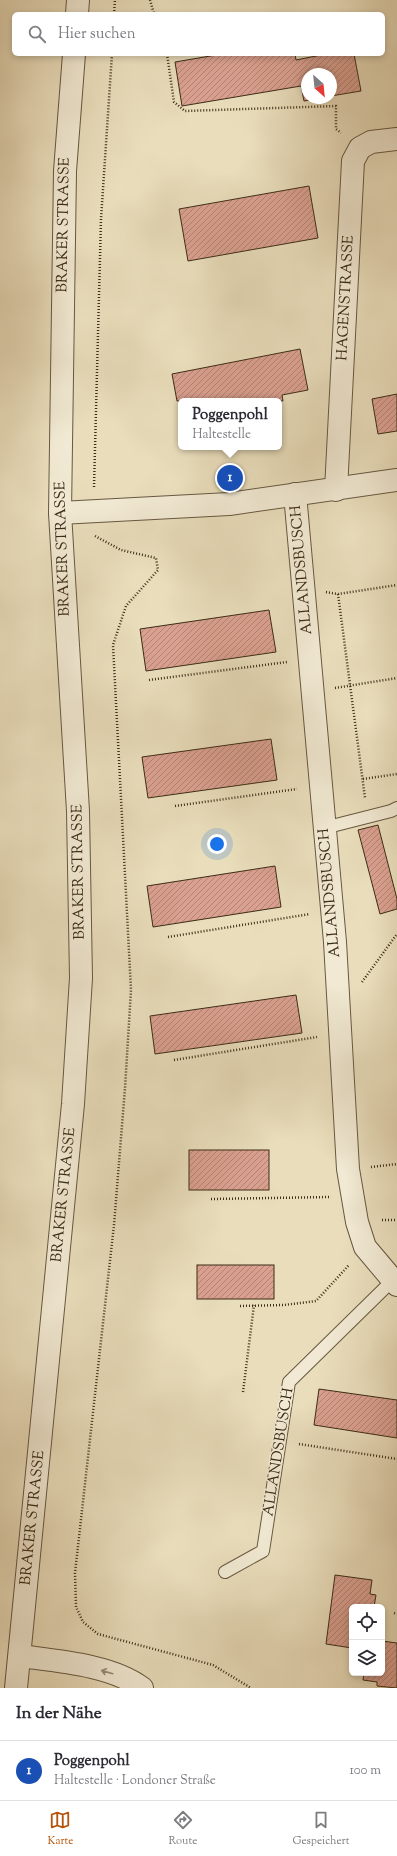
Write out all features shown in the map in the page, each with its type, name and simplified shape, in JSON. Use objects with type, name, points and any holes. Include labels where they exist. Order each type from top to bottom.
[{"type":"street","points":[[77,12],[78,0]]},
{"type":"street","name":"BRAKER STRASSE","points":[[19,1685],[20,1656],[73,1104],[81,978],[78,811],[60,513],[65,170],[74,56]]},
{"type":"street","points":[[360,148],[371,142],[397,139]]},
{"type":"street","name":"HAGENSTRASSE","points":[[336,490],[352,161],[360,148]]},
{"type":"street","points":[[60,513],[229,504],[295,494],[336,490],[397,480]]},
{"type":"street","name":"ALLANDSBUSCH","points":[[295,494],[332,911],[348,1169],[357,1222],[365,1247],[395,1283]]},
{"type":"street","points":[[20,1656],[78,1664],[130,1679],[142,1688]]},
{"type":"lane","points":[[324,828],[391,811],[397,808]]},
{"type":"lane","name":"ALLANDSBUSCH","points":[[225,1572],[263,1551],[289,1382],[395,1283]]},
{"type":"path","points":[[114,12],[115,0]]},
{"type":"path","points":[[150,0],[153,12]]},
{"type":"path","points":[[112,56],[101,219],[94,512],[95,536],[121,550],[156,558],[158,570],[126,606],[113,645],[130,990],[125,1088],[114,1225],[75,1573],[76,1607],[83,1622],[98,1634],[213,1665],[251,1688]]},
{"type":"path","points":[[167,56],[174,102],[185,112],[336,106],[336,130],[360,148]]},
{"type":"path","points":[[320,591],[338,594],[397,585]]},
{"type":"path","points":[[338,594],[366,805]]},
{"type":"path","points":[[149,680],[310,659]]},
{"type":"path","points":[[313,692],[397,678]]},
{"type":"path","points":[[362,779],[397,774]]},
{"type":"path","points":[[175,806],[321,786]]},
{"type":"path","points":[[168,937],[332,911]]},
{"type":"path","points":[[338,996],[354,993],[397,934]]},
{"type":"path","points":[[174,1060],[340,1033]]},
{"type":"path","points":[[212,1198],[352,1197]]},
{"type":"path","points":[[240,1306],[284,1305],[316,1301],[365,1247]]},
{"type":"path","points":[[243,1392],[254,1305]]},
{"type":"path","points":[[280,1441],[397,1459]]},
{"type":"building","points":[[210,56],[295,56],[296,60],[316,56],[354,56],[361,91],[337,95],[337,68],[301,68],[301,86],[182,106],[175,62]]},
{"type":"building","points":[[309,186],[318,238],[188,261],[179,209]]},
{"type":"building","points":[[300,349],[308,390],[282,395],[283,401],[282,398],[178,398],[177,401],[172,374]]},
{"type":"building","points":[[397,394],[397,431],[378,434],[372,399]]},
{"type":"building","points":[[269,610],[276,652],[146,671],[140,629]]},
{"type":"building","points":[[271,739],[277,780],[148,798],[142,757]]},
{"type":"building","points":[[378,825],[397,899],[397,909],[380,914],[358,830]]},
{"type":"building","points":[[275,866],[281,907],[153,927],[147,886]]},
{"type":"building","points":[[296,995],[302,1033],[155,1054],[150,1016]]},
{"type":"building","points":[[189,1150],[269,1150],[269,1190],[189,1190]]},
{"type":"building","points":[[197,1265],[274,1265],[274,1299],[197,1299]]},
{"type":"building","points":[[319,1389],[397,1400],[397,1438],[314,1425]]},
{"type":"building","points":[[335,1575],[372,1580],[370,1594],[376,1595],[374,1604],[349,1604],[349,1648],[326,1644]]},
{"type":"building","points":[[385,1641],[397,1643],[397,1688],[377,1686],[377,1682],[363,1680],[364,1676],[385,1676]]},
{"type":"place","name":"Poggenpohl","points":[[230,478]]}]
